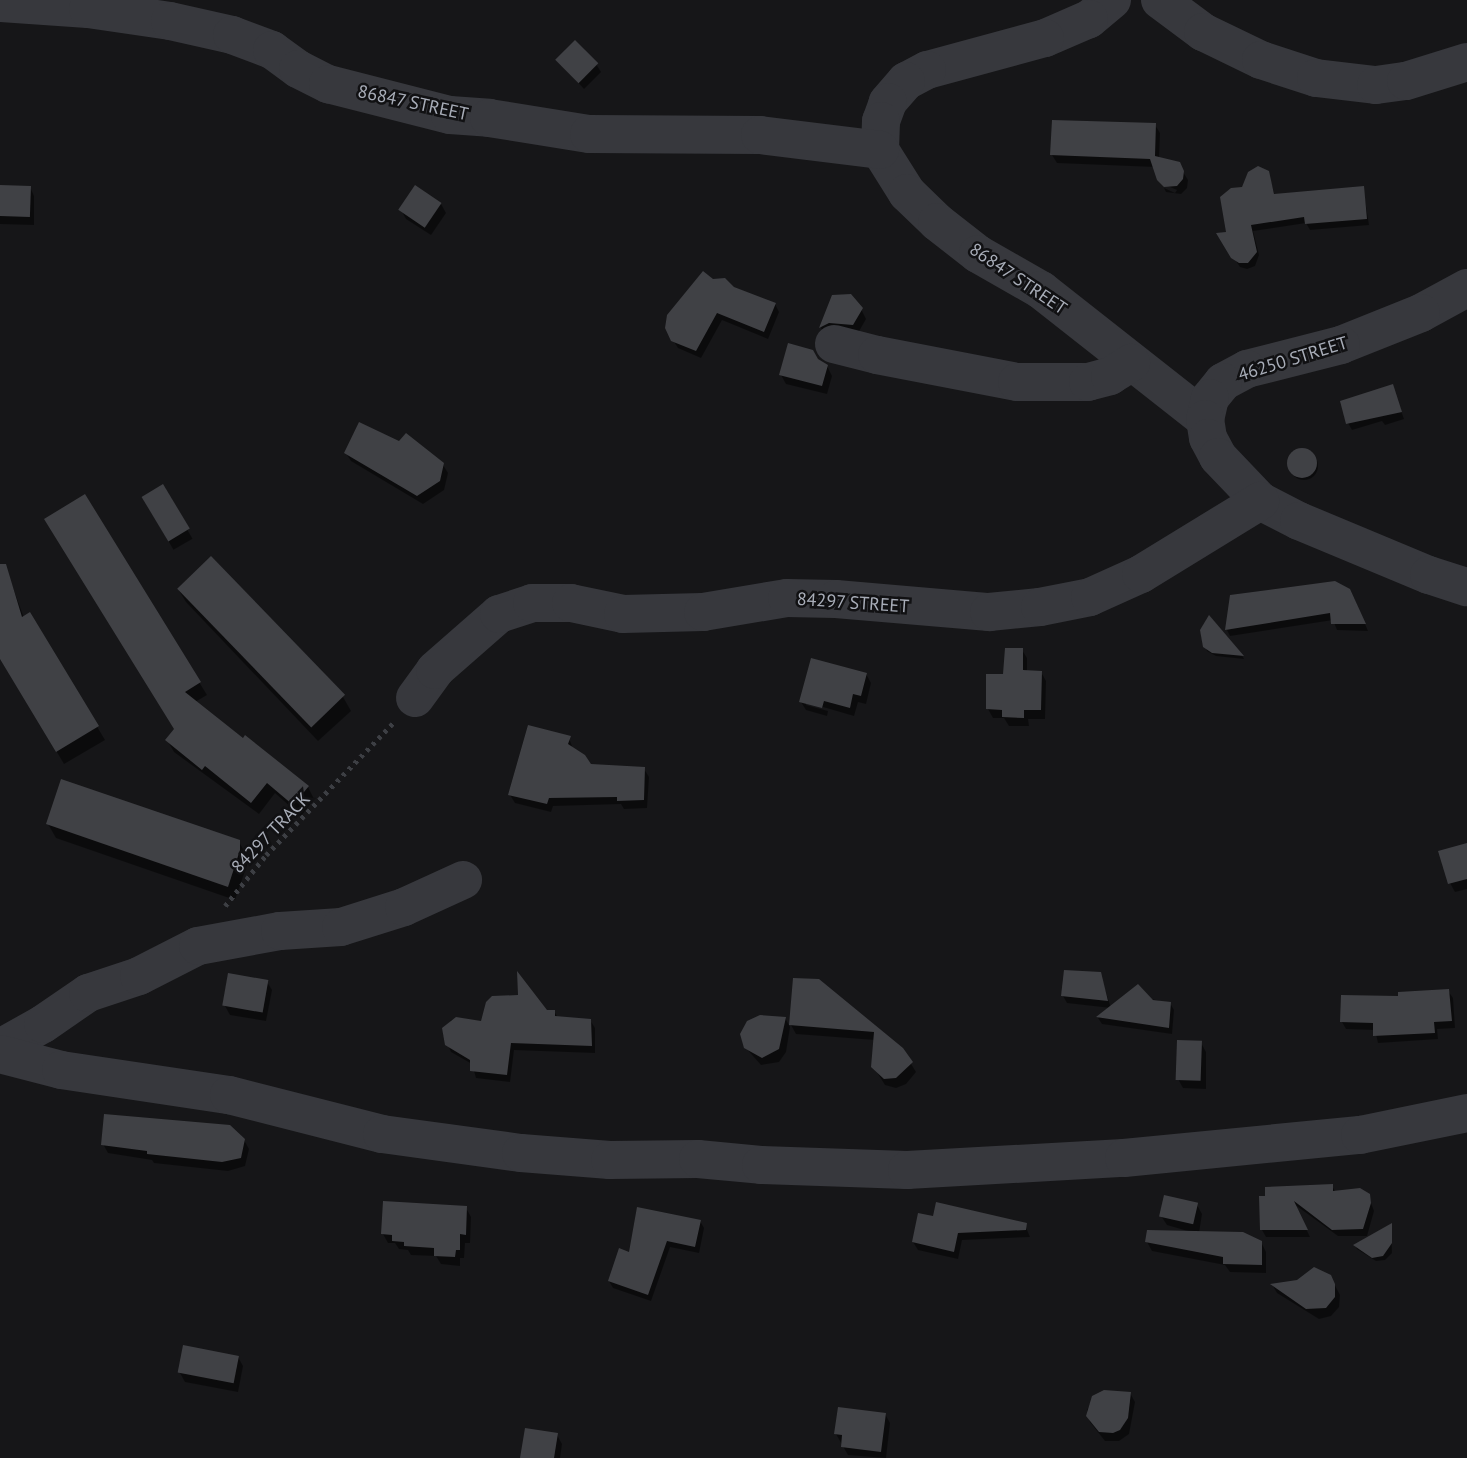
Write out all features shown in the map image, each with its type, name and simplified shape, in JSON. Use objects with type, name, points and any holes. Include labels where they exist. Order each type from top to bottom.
[{"type":"street","points":[[880,150],[881,121],[888,102],[906,81],[927,70],[1045,38],[1088,19],[1111,0]]},
{"type":"street","points":[[1160,0],[1215,38],[1261,60],[1316,78],[1376,85],[1406,82],[1467,62]]},
{"type":"street","name":"86847 STREET","points":[[0,3],[88,9],[232,35],[272,50],[298,69],[328,84],[450,115],[589,134],[760,135],[880,150],[906,193],[937,222],[978,254],[1041,290],[1205,419]]},
{"type":"street","name":"46250 STREET","points":[[1205,419],[1210,398],[1223,383],[1247,369],[1341,345],[1421,313],[1467,288]]},
{"type":"street","points":[[834,344],[1017,382],[1088,382],[1110,376],[1131,363]]},
{"type":"street","points":[[1205,419],[1208,438],[1218,457],[1260,500],[1311,526],[1429,576],[1467,587]]},
{"type":"street","name":"84297 STREET","points":[[415,698],[435,670],[499,614],[533,603],[571,603],[623,614],[703,612],[787,598],[835,599],[989,612],[1041,607],[1090,597],[1141,573],[1260,500]]},
{"type":"street","points":[[0,1048],[43,1024],[88,993],[139,976],[198,946],[280,931],[341,927],[404,907],[463,880]]},
{"type":"street","points":[[0,1054],[61,1070],[229,1095],[382,1134],[521,1153],[610,1160],[698,1159],[761,1165],[907,1170],[1124,1158],[1360,1135],[1467,1113]]},
{"type":"path","name":"84297 TRACK","points":[[219,918],[231,896],[266,855],[314,809],[415,698]]},
{"type":"building","points":[[575,40],[598,63],[579,83],[555,60]]},
{"type":"building","points":[[1052,120],[1156,123],[1155,156],[1180,162],[1184,171],[1183,179],[1177,186],[1164,187],[1157,180],[1150,159],[1050,155]]},
{"type":"building","points":[[1258,166],[1269,171],[1274,194],[1364,186],[1367,219],[1305,224],[1304,217],[1251,225],[1257,252],[1248,263],[1239,263],[1231,258],[1216,233],[1226,232],[1220,197],[1231,188],[1242,187],[1248,172]]},
{"type":"building","points":[[0,185],[31,186],[30,217],[0,216]]},
{"type":"building","points":[[415,185],[442,203],[425,228],[398,210]]},
{"type":"building","points":[[703,271],[713,279],[725,278],[734,287],[776,303],[764,332],[717,313],[696,351],[671,341],[665,328],[667,315]]},
{"type":"building","points":[[851,294],[863,308],[853,325],[829,323],[819,328],[832,295]]},
{"type":"building","points":[[788,343],[813,350],[818,359],[828,365],[822,386],[779,375]]},
{"type":"building","points":[[1393,384],[1402,412],[1346,424],[1340,401]]},
{"type":"building","points":[[359,422],[399,441],[406,433],[444,463],[440,481],[417,496],[344,453]]},
{"type":"building","points":[[1302,448],[1313,452],[1317,463],[1313,474],[1302,478],[1291,474],[1287,463],[1291,452]]},
{"type":"building","points":[[163,484],[190,529],[168,541],[142,497]]},
{"type":"building","points":[[85,494],[201,682],[185,692],[309,786],[293,805],[267,783],[251,803],[205,766],[202,770],[165,740],[174,729],[44,519]]},
{"type":"building","points":[[211,556],[345,695],[311,727],[177,589]]},
{"type":"building","points":[[0,564],[6,564],[22,617],[30,612],[99,726],[56,752],[0,659]]},
{"type":"building","points":[[1335,581],[1350,589],[1366,624],[1331,624],[1330,613],[1225,630],[1230,595]]},
{"type":"building","points":[[1209,615],[1244,656],[1212,653],[1203,647],[1200,630]]},
{"type":"building","points":[[1005,648],[1023,648],[1023,670],[1042,671],[1041,710],[1024,710],[1024,718],[1002,717],[1002,710],[986,709],[986,674],[1003,674]]},
{"type":"building","points":[[811,658],[867,673],[861,696],[853,694],[850,708],[824,701],[822,708],[799,702]]},
{"type":"building","points":[[528,725],[571,736],[568,744],[585,755],[591,764],[645,767],[644,800],[617,801],[617,797],[549,798],[547,804],[508,795]]},
{"type":"building","points":[[61,779],[240,840],[240,850],[228,887],[46,824]]},
{"type":"building","points":[[1467,843],[1467,879],[1448,884],[1438,851]]},
{"type":"building","points":[[1064,970],[1101,972],[1108,1001],[1061,996]]},
{"type":"building","points":[[517,971],[547,1010],[555,1010],[555,1016],[591,1019],[592,1046],[511,1043],[507,1075],[470,1071],[470,1060],[445,1045],[442,1028],[456,1017],[481,1021],[486,1002],[492,996],[518,995]]},
{"type":"building","points":[[228,973],[268,980],[263,1013],[222,1005]]},
{"type":"building","points":[[793,978],[819,979],[903,1048],[913,1062],[896,1078],[884,1079],[871,1067],[874,1032],[789,1025]]},
{"type":"building","points":[[1138,984],[1153,1000],[1171,1002],[1169,1028],[1096,1017]]},
{"type":"building","points":[[1449,989],[1452,1021],[1434,1022],[1435,1033],[1373,1036],[1373,1023],[1340,1022],[1341,995],[1398,996],[1398,992]]},
{"type":"building","points":[[760,1015],[786,1017],[779,1049],[762,1058],[744,1048],[740,1034],[747,1021]]},
{"type":"building","points":[[1177,1040],[1202,1041],[1201,1081],[1176,1080]]},
{"type":"building","points":[[104,1114],[230,1125],[245,1139],[241,1158],[222,1162],[147,1154],[147,1151],[101,1145]]},
{"type":"building","points":[[1333,1184],[1333,1191],[1360,1188],[1370,1194],[1371,1203],[1363,1229],[1332,1230],[1294,1201],[1308,1230],[1260,1230],[1259,1196],[1265,1196],[1265,1187]]},
{"type":"building","points":[[1164,1195],[1198,1203],[1193,1224],[1159,1216]]},
{"type":"building","points":[[383,1201],[467,1206],[466,1235],[460,1234],[460,1250],[456,1250],[455,1257],[434,1256],[434,1248],[404,1246],[404,1242],[392,1241],[392,1235],[381,1234]]},
{"type":"building","points":[[936,1202],[1027,1223],[1026,1230],[958,1233],[954,1252],[912,1242],[918,1213],[933,1216]]},
{"type":"building","points":[[637,1207],[701,1220],[695,1247],[667,1241],[648,1295],[608,1281],[619,1248],[629,1252]]},
{"type":"building","points":[[1392,1223],[1392,1243],[1383,1256],[1372,1258],[1353,1245]]},
{"type":"building","points":[[1147,1230],[1243,1232],[1262,1241],[1262,1265],[1223,1264],[1223,1257],[1145,1242]]},
{"type":"building","points":[[1314,1267],[1331,1275],[1335,1284],[1335,1297],[1326,1308],[1306,1309],[1270,1284],[1297,1280]]},
{"type":"building","points":[[183,1345],[239,1356],[234,1383],[178,1372]]},
{"type":"building","points":[[1104,1390],[1131,1392],[1128,1418],[1120,1430],[1113,1433],[1099,1432],[1086,1416],[1092,1396]]},
{"type":"building","points":[[838,1407],[886,1413],[881,1452],[841,1447],[842,1435],[834,1434]]},
{"type":"building","points":[[525,1428],[558,1433],[554,1458],[520,1458]]}]
